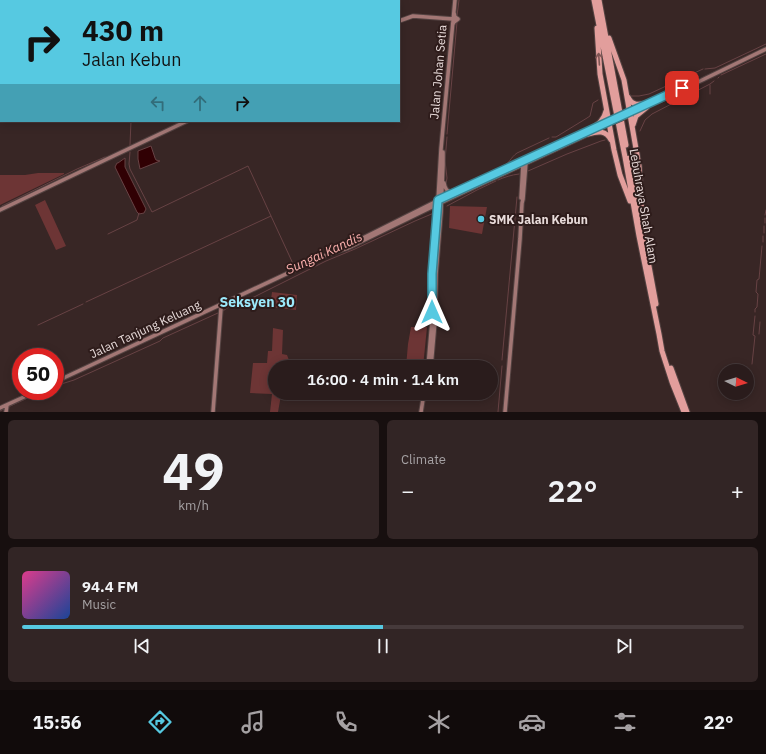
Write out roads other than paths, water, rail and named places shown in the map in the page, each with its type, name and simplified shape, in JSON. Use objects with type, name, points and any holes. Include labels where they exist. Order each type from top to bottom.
[{"type":"highway","points":[[594,0],[597,20],[600,74],[606,108],[611,122],[612,143]]},
{"type":"highway","name":"Lebuhraya Shah Alam","points":[[594,0],[662,351],[684,412]]},
{"type":"highway","name":"Lebuhraya Shah Alam","points":[[599,0],[666,350],[675,381],[687,412]]},
{"type":"highway","points":[[601,8],[609,39],[620,68],[626,94],[628,114],[633,128],[640,166],[645,240]]},
{"type":"highway","points":[[626,94],[632,103],[636,105],[647,105]]},
{"type":"highway","points":[[633,128],[636,116],[647,105]]},
{"type":"highway","points":[[589,133],[605,116],[606,108]]},
{"type":"highway","points":[[589,133],[604,132],[609,136],[639,236]]},
{"type":"main road","name":"Jalan Johan Setia","points":[[440,201],[441,149],[454,0]]},
{"type":"main road","points":[[454,12],[455,17],[458,19],[452,24],[445,18],[451,16],[454,12]]},
{"type":"main road","points":[[400,21],[413,16],[453,19]]},
{"type":"main road","points":[[440,201],[449,199],[511,170],[524,162],[531,161],[766,49]]},
{"type":"main road","points":[[0,210],[185,122]]},
{"type":"main road","points":[[440,201],[453,193],[589,133]]},
{"type":"main road","name":"Jalan Johan Setia","points":[[440,201],[443,168],[442,145]]},
{"type":"main road","points":[[505,412],[522,203],[527,165],[531,161]]},
{"type":"main road","points":[[524,162],[526,172]]},
{"type":"main road","points":[[522,203],[522,178],[524,162]]},
{"type":"main road","points":[[443,168],[445,187],[448,192],[453,193]]},
{"type":"main road","points":[[511,170],[516,169],[520,171],[522,178]]},
{"type":"main road","points":[[441,212],[444,204],[449,199]]},
{"type":"main road","points":[[434,293],[441,212],[440,201]]},
{"type":"main road","points":[[430,360],[435,321],[432,274],[440,201]]},
{"type":"main road","name":"Jalan Tanjung Keluang","points":[[353,244],[427,210],[440,201]]},
{"type":"main road","name":"Jalan Tanjung Keluang","points":[[64,378],[331,253],[348,248],[361,239],[440,201]]},
{"type":"main road","points":[[427,210],[435,211],[438,217]]},
{"type":"main road","points":[[213,412],[220,305]]},
{"type":"main road","points":[[0,408],[18,400]]},
{"type":"main road","points":[[422,412],[424,400]]},
{"type":"main road","points":[[6,412],[7,405]]},
{"type":"waterway","points":[[457,16],[459,0]]},
{"type":"waterway","points":[[447,134],[457,22]]},
{"type":"waterway","points":[[705,69],[715,68],[766,44]]},
{"type":"waterway","name":"Sungai Kandis","points":[[721,75],[766,54]]},
{"type":"waterway","points":[[631,96],[649,94],[703,69]]},
{"type":"waterway","name":"Sungai Kandis","points":[[640,131],[645,120],[652,114],[714,81]]},
{"type":"waterway","points":[[710,85],[710,94]]},
{"type":"waterway","points":[[552,137],[556,137],[590,116],[593,103],[598,100]]},
{"type":"waterway","points":[[130,145],[131,122]]},
{"type":"waterway","points":[[446,184],[447,178],[445,161],[447,137]]},
{"type":"waterway","points":[[502,167],[517,153],[549,138]]},
{"type":"waterway","name":"Sungai Kandis","points":[[528,171],[567,154],[605,140]]},
{"type":"waterway","points":[[86,302],[271,216],[248,166],[152,212],[130,169],[130,152]]},
{"type":"waterway","points":[[2,206],[105,157]]},
{"type":"waterway","points":[[480,177],[500,168]]},
{"type":"waterway","name":"Sungai Kandis","points":[[498,180],[519,174]]},
{"type":"waterway","points":[[471,181],[475,179]]},
{"type":"waterway","name":"Sungai Kandis","points":[[447,206],[496,181]]},
{"type":"waterway","points":[[464,184],[468,183]]},
{"type":"waterway","points":[[455,189],[463,185]]},
{"type":"waterway","points":[[502,360],[517,197]]},
{"type":"waterway","points":[[765,215],[766,210]]},
{"type":"waterway","points":[[108,234],[137,220],[139,213]]},
{"type":"waterway","name":"Sungai Kandis","points":[[223,311],[326,261],[434,213]]},
{"type":"waterway","points":[[271,216],[295,268]]},
{"type":"waterway","points":[[765,218],[765,223]]},
{"type":"waterway","points":[[764,226],[764,233]]},
{"type":"waterway","points":[[763,236],[763,242]]},
{"type":"waterway","points":[[755,312],[757,307],[758,294],[756,292],[757,280],[759,279],[762,246]]},
{"type":"waterway","points":[[38,325],[83,304]]},
{"type":"waterway","name":"Sungai Kandis","points":[[64,383],[160,341],[163,338],[218,313]]},
{"type":"waterway","points":[[752,364],[755,336],[753,335],[755,316]]},
{"type":"waterway","points":[[759,334],[760,322]]},
{"type":"waterway","points":[[498,412],[502,366]]},
{"type":"waterway","name":"Sungai Kandis","points":[[8,407],[23,400]]},
{"type":"waterway","name":"Sungai Kandis","points":[[0,411],[4,409]]},
{"type":"place","name":"SMK Jalan Kebun","points":[[481,219]]},
{"type":"district","name":"Seksyen 30","points":[[257,302]]}]
